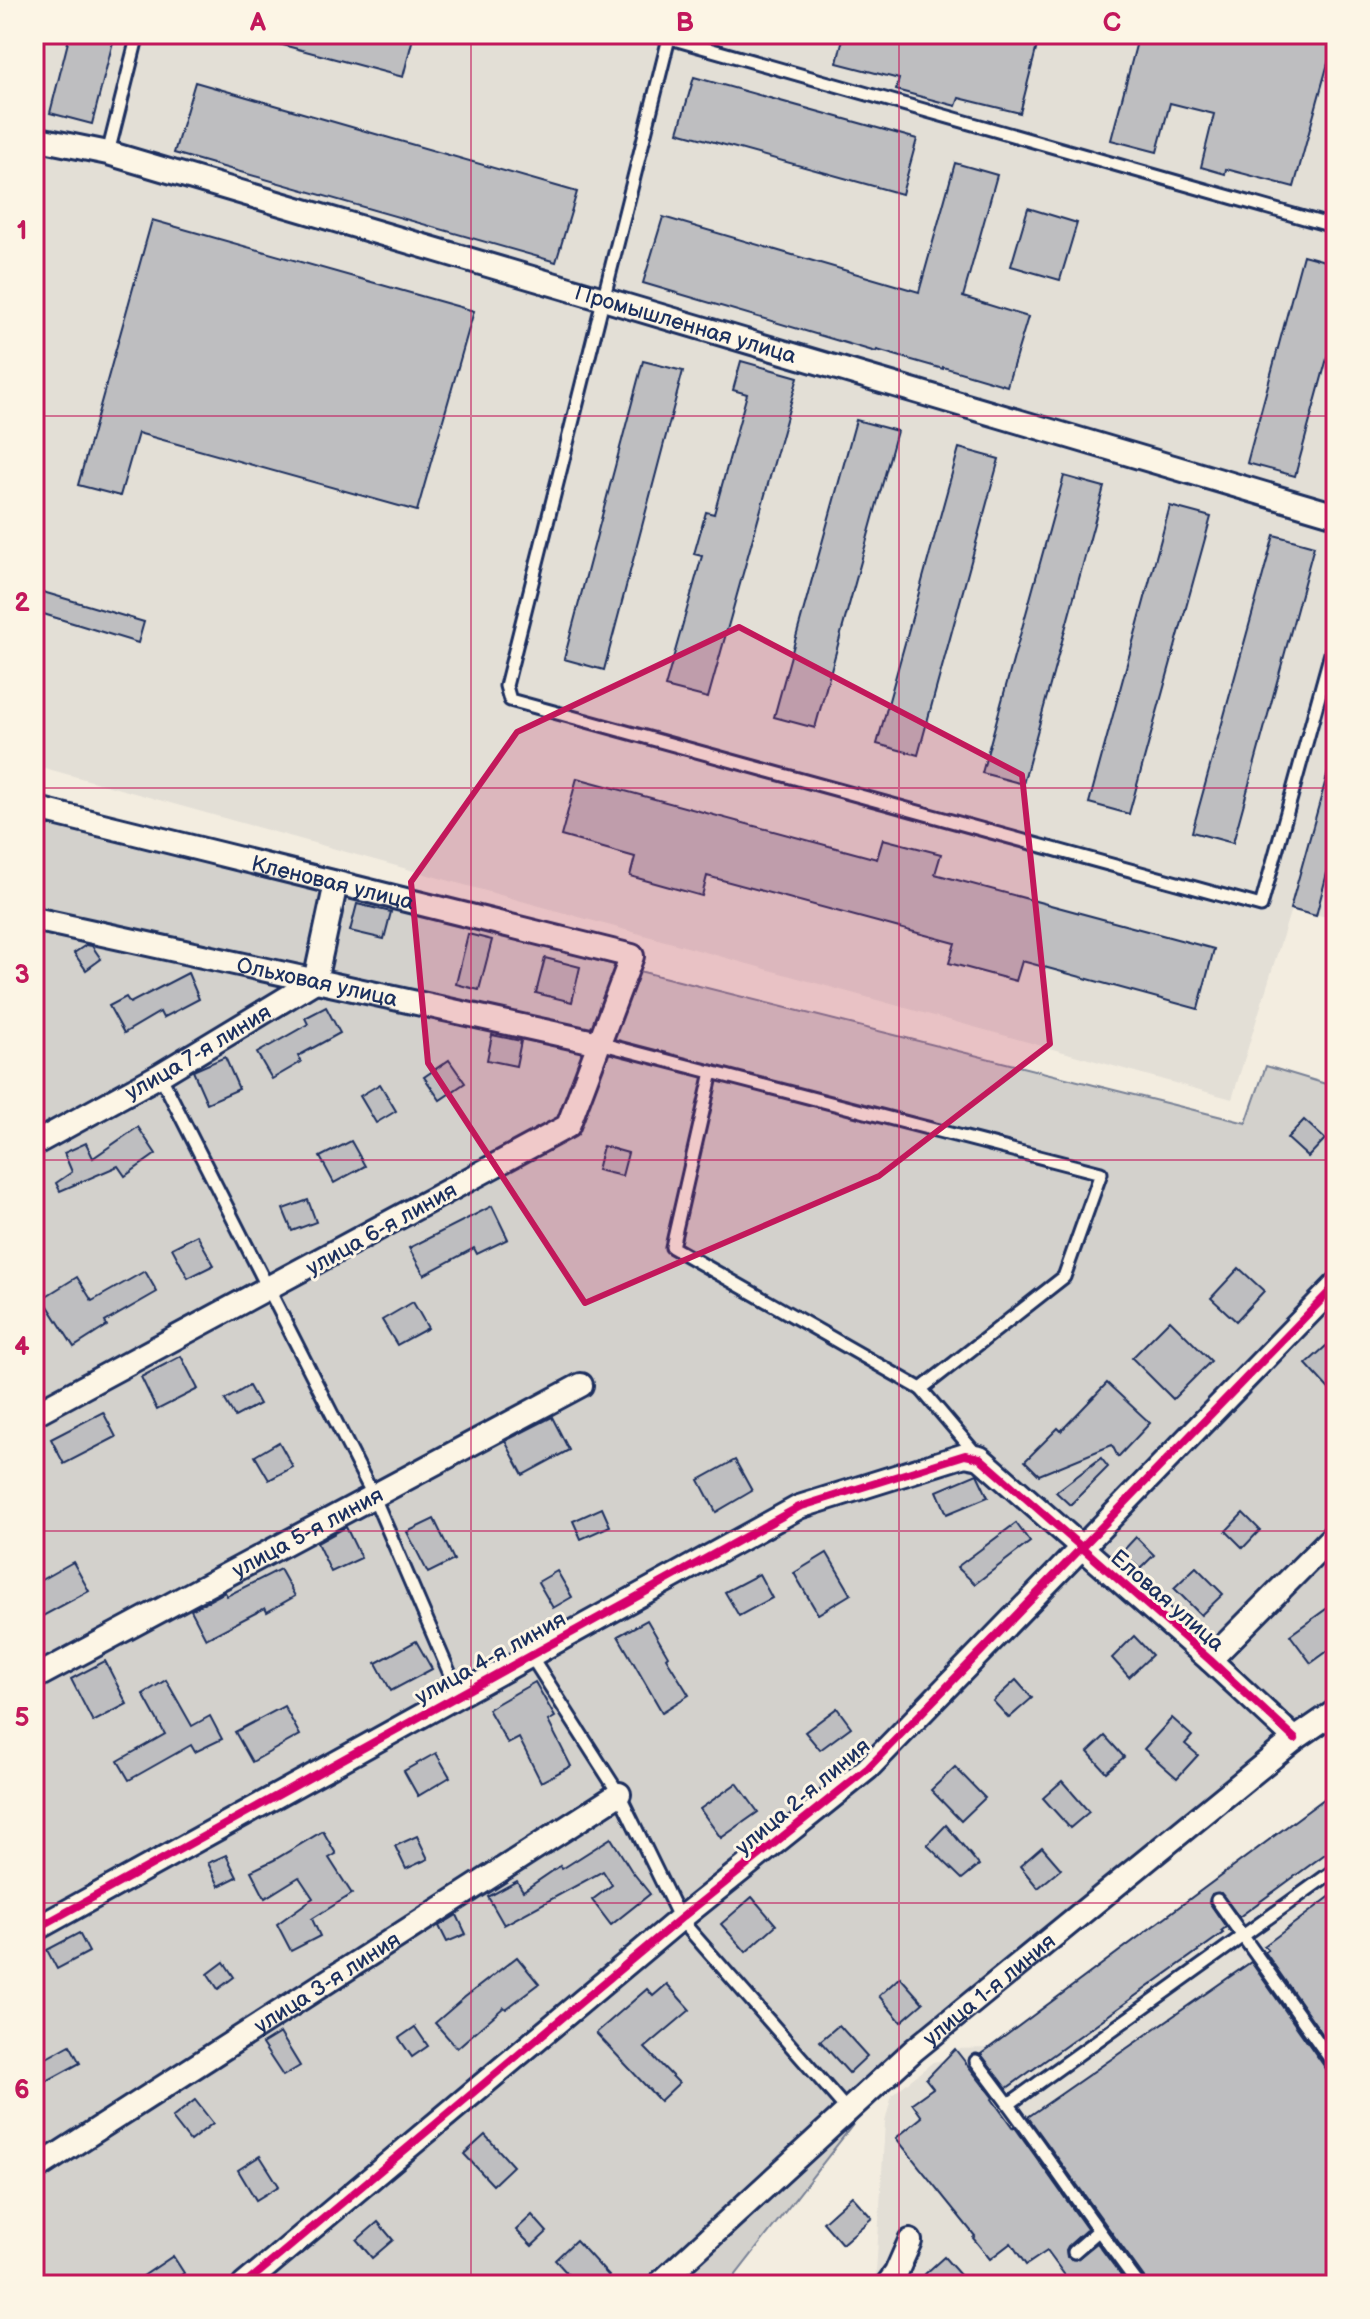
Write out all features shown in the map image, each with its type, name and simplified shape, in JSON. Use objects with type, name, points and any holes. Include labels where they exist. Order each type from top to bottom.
[{"type":"street","name":"Промышленная улица","points":[[34,138],[108,153],[1336,515]]},
{"type":"street","name":"Кленовая улица","points":[[34,808],[632,956]]},
{"type":"street","points":[[315,981],[336,883]]},
{"type":"street","name":"Ольховая улица","points":[[34,919],[599,1043]]},
{"type":"street","name":"улица 6-я линия","points":[[34,1414],[568,1126],[632,956]]},
{"type":"street","name":"улица 7-я линия","points":[[34,1144],[160,1075],[315,981]]},
{"type":"street","name":"улица 2-я линия","points":[[244,2285],[680,1919],[868,1768],[1336,1285]]},
{"type":"street","name":"улица 5-я линия","points":[[34,1678],[581,1385]]},
{"type":"street","name":"улица 4-я линия","points":[[34,1930],[799,1507],[965,1455],[980,1458]]},
{"type":"street","name":"Еловая улица","points":[[980,1458],[1295,1739]]},
{"type":"street","points":[[1210,1660],[1336,1533]]},
{"type":"street","name":"улица 1-я линия","points":[[658,2285],[914,2050],[1295,1739],[1336,1711]]},
{"type":"street","name":"улица 3-я линия","points":[[34,2170],[619,1794]]},
{"type":"street","points":[[887,2285],[896,2273],[910,2241]]},
{"type":"lane","points":[[34,40],[36,34]]},
{"type":"lane","points":[[108,153],[138,34]]},
{"type":"lane","points":[[656,34],[1336,227]]},
{"type":"lane","points":[[669,38],[506,686],[510,700],[1261,906],[1336,635]]},
{"type":"lane","points":[[599,1043],[1101,1173],[1064,1277],[921,1389]]},
{"type":"lane","points":[[712,1072],[672,1247],[921,1389],[980,1458]]},
{"type":"lane","points":[[160,1075],[373,1495],[459,1695]]},
{"type":"lane","points":[[531,1656],[619,1794],[680,1919],[847,2110]]},
{"type":"lane","points":[[1009,2104],[1336,1869]]},
{"type":"lane","points":[[1217,1900],[1336,2067]]},
{"type":"lane","points":[[976,2061],[1139,2285]]},
{"type":"lane","points":[[1074,2252],[1098,2231]]},
{"type":"highlighted area","points":[[739,627],[1022,775],[1050,1044],[879,1176],[585,1303],[428,1063],[411,882],[517,732]]},
{"type":"shaded area","points":[[34,34],[1336,34],[1336,919],[1291,909],[1232,1099],[34,765]]},
{"type":"shaded area","points":[[34,805],[591,959],[1246,1123],[1266,1066],[1336,1087],[1336,1718],[922,2036],[728,2285],[48,2285],[34,2282]]},
{"type":"shaded area","points":[[1336,1790],[1336,2285],[867,2285],[876,2273],[885,2122],[892,2095],[933,2062],[944,2060],[955,2049],[989,2048]]},
{"type":"building","points":[[70,34],[115,34],[92,124],[50,113]]},
{"type":"building","points":[[265,34],[414,34],[403,77],[264,40]]},
{"type":"building","points":[[844,34],[1040,34],[1020,113],[959,98],[956,106],[896,90],[899,79],[837,63]]},
{"type":"building","points":[[1139,34],[1336,34],[1294,187],[1226,169],[1225,174],[1201,167],[1214,114],[1170,103],[1157,152],[1111,140]]},
{"type":"building","points":[[694,77],[917,139],[902,194],[678,132]]},
{"type":"building","points":[[195,82],[577,192],[556,262],[174,153]]},
{"type":"building","points":[[955,163],[997,175],[963,297],[1028,317],[1007,386],[876,352],[643,283],[663,217],[919,292]]},
{"type":"building","points":[[1028,208],[1077,223],[1060,280],[1011,266]]},
{"type":"building","points":[[152,220],[474,311],[417,511],[138,433],[120,496],[78,485]]},
{"type":"building","points":[[1303,255],[1336,264],[1336,325],[1295,476],[1247,463]]},
{"type":"building","points":[[643,361],[683,371],[604,670],[564,659]]},
{"type":"building","points":[[741,361],[798,377],[708,698],[665,687],[702,556],[694,554],[706,512],[714,514],[747,394],[733,390]]},
{"type":"building","points":[[856,420],[897,431],[815,728],[774,717]]},
{"type":"building","points":[[959,448],[999,459],[918,755],[877,744]]},
{"type":"building","points":[[1064,476],[1104,487],[1023,784],[982,773]]},
{"type":"building","points":[[1170,506],[1211,517],[1129,814],[1089,803]]},
{"type":"building","points":[[1274,535],[1314,546],[1233,843],[1192,832]]},
{"type":"building","points":[[43,592],[144,622],[138,643],[37,612]]},
{"type":"building","points":[[1330,765],[1336,765],[1336,838],[1316,916],[1290,909]]},
{"type":"building","points":[[577,778],[877,859],[883,839],[941,854],[935,874],[1214,949],[1198,1009],[1022,961],[1016,981],[949,963],[955,943],[707,876],[702,896],[630,876],[635,857],[561,836]]},
{"type":"building","points":[[357,904],[391,912],[384,939],[350,931]]},
{"type":"building","points":[[468,934],[492,940],[479,990],[456,984]]},
{"type":"building","points":[[86,945],[92,946],[101,959],[86,970],[74,953]]},
{"type":"building","points":[[545,958],[580,967],[572,1002],[536,993]]},
{"type":"building","points":[[188,973],[199,999],[163,1018],[160,1012],[124,1033],[109,1006],[126,997],[130,1003]]},
{"type":"building","points":[[326,1007],[340,1033],[298,1056],[301,1062],[272,1079],[257,1053],[308,1024],[305,1018]]},
{"type":"building","points":[[492,1035],[521,1041],[516,1066],[487,1060]]},
{"type":"building","points":[[225,1057],[239,1089],[207,1103],[193,1071]]},
{"type":"building","points":[[449,1060],[465,1083],[440,1100],[424,1077]]},
{"type":"building","points":[[380,1084],[396,1111],[376,1123],[360,1096]]},
{"type":"building","points":[[1304,1120],[1325,1139],[1308,1157],[1287,1138]]},
{"type":"building","points":[[138,1127],[156,1154],[125,1176],[118,1166],[60,1191],[56,1183],[72,1172],[64,1153],[86,1143],[93,1158]]},
{"type":"building","points":[[351,1141],[365,1166],[334,1183],[320,1157]]},
{"type":"building","points":[[603,1146],[628,1153],[622,1176],[597,1170]]},
{"type":"building","points":[[308,1200],[316,1222],[292,1231],[283,1209]]},
{"type":"building","points":[[492,1206],[508,1239],[477,1254],[474,1248],[424,1275],[409,1248]]},
{"type":"building","points":[[197,1235],[214,1265],[188,1278],[172,1248]]},
{"type":"building","points":[[1239,1268],[1264,1291],[1236,1321],[1211,1298]]},
{"type":"building","points":[[145,1271],[157,1292],[105,1322],[107,1326],[74,1347],[43,1298],[77,1277],[92,1301]]},
{"type":"building","points":[[413,1302],[428,1328],[397,1345],[382,1320]]},
{"type":"building","points":[[1170,1320],[1211,1361],[1173,1399],[1132,1358]]},
{"type":"building","points":[[1326,1346],[1336,1357],[1336,1397],[1306,1364]]},
{"type":"building","points":[[181,1356],[198,1389],[157,1410],[141,1377]]},
{"type":"building","points":[[1107,1383],[1150,1423],[1118,1457],[1112,1445],[1039,1475],[1025,1461],[1058,1428],[1061,1431]]},
{"type":"building","points":[[249,1386],[259,1404],[235,1417],[225,1400]]},
{"type":"building","points":[[103,1412],[116,1437],[64,1464],[51,1439]]},
{"type":"building","points":[[552,1417],[569,1450],[523,1475],[505,1441]]},
{"type":"building","points":[[279,1442],[293,1467],[269,1480],[255,1456]]},
{"type":"building","points":[[1101,1458],[1108,1467],[1070,1505],[1056,1492]]},
{"type":"building","points":[[735,1460],[752,1491],[716,1512],[699,1480]]},
{"type":"building","points":[[977,1474],[988,1497],[947,1514],[937,1491]]},
{"type":"building","points":[[602,1508],[610,1526],[581,1539],[573,1521]]},
{"type":"building","points":[[1243,1513],[1260,1530],[1243,1548],[1226,1531]]},
{"type":"building","points":[[434,1519],[454,1560],[428,1573],[407,1532]]},
{"type":"building","points":[[1016,1523],[1030,1542],[975,1584],[957,1567]]},
{"type":"building","points":[[346,1527],[361,1558],[331,1572],[317,1543]]},
{"type":"building","points":[[1136,1537],[1154,1555],[1140,1569],[1122,1552]]},
{"type":"building","points":[[827,1553],[851,1594],[818,1614],[794,1573]]},
{"type":"building","points":[[73,1562],[89,1591],[41,1617],[34,1604],[34,1584]]},
{"type":"building","points":[[1196,1567],[1223,1594],[1201,1615],[1174,1588]]},
{"type":"building","points":[[280,1569],[295,1596],[206,1639],[191,1610]]},
{"type":"building","points":[[557,1571],[572,1597],[553,1608],[538,1582]]},
{"type":"building","points":[[759,1574],[772,1598],[739,1616],[725,1592]]},
{"type":"building","points":[[1329,1607],[1336,1617],[1336,1645],[1311,1663],[1290,1635]]},
{"type":"building","points":[[647,1620],[689,1695],[662,1712],[618,1636]]},
{"type":"building","points":[[1134,1636],[1152,1655],[1129,1677],[1112,1658]]},
{"type":"building","points":[[416,1641],[432,1669],[391,1691],[376,1663]]},
{"type":"building","points":[[105,1661],[127,1704],[93,1722],[71,1679]]},
{"type":"building","points":[[166,1680],[192,1726],[210,1716],[222,1739],[195,1752],[191,1745],[129,1780],[118,1761],[165,1734],[143,1694]]},
{"type":"building","points":[[1016,1680],[1032,1698],[1009,1718],[993,1701]]},
{"type":"building","points":[[535,1682],[555,1717],[548,1721],[571,1766],[541,1782],[519,1738],[508,1744],[488,1709]]},
{"type":"building","points":[[284,1706],[300,1735],[252,1762],[235,1732]]},
{"type":"building","points":[[837,1708],[851,1727],[820,1750],[805,1732]]},
{"type":"building","points":[[1172,1718],[1192,1736],[1185,1744],[1198,1755],[1177,1778],[1144,1749]]},
{"type":"building","points":[[1105,1736],[1124,1757],[1106,1772],[1088,1752]]},
{"type":"building","points":[[436,1753],[450,1777],[418,1796],[404,1771]]},
{"type":"building","points":[[955,1767],[985,1798],[961,1821],[931,1790]]},
{"type":"building","points":[[1062,1781],[1089,1812],[1070,1828],[1043,1798]]},
{"type":"building","points":[[737,1783],[758,1812],[721,1838],[700,1809]]},
{"type":"building","points":[[1336,1790],[1336,1846],[1239,1917],[1221,1893],[1212,1894],[1209,1902],[1226,1927],[1221,1931],[1223,1933],[1007,2088],[981,2054]]},
{"type":"building","points":[[946,1825],[979,1865],[962,1879],[927,1845]]},
{"type":"building","points":[[323,1831],[336,1854],[329,1858],[352,1894],[312,1919],[320,1936],[291,1951],[277,1924],[313,1898],[299,1877],[265,1898],[251,1871]]},
{"type":"building","points":[[417,1836],[428,1859],[406,1869],[395,1846]]},
{"type":"building","points":[[611,1838],[650,1894],[611,1925],[592,1900],[612,1885],[603,1871],[504,1925],[488,1897],[517,1881],[523,1891]]},
{"type":"building","points":[[1042,1847],[1061,1869],[1038,1888],[1020,1866]]},
{"type":"building","points":[[226,1855],[237,1877],[219,1886],[208,1863]]},
{"type":"building","points":[[1336,1892],[1336,2047],[1333,2049],[1265,1952],[1268,1950],[1264,1946]]},
{"type":"building","points":[[752,1897],[776,1925],[746,1952],[721,1924]]},
{"type":"building","points":[[457,1915],[466,1934],[447,1942],[439,1926]]},
{"type":"building","points":[[79,1933],[89,1952],[57,1969],[47,1950]]},
{"type":"building","points":[[517,1957],[539,1984],[506,2009],[504,2007],[457,2048],[435,2023]]},
{"type":"building","points":[[224,1962],[234,1977],[218,1989],[208,1974]]},
{"type":"building","points":[[1251,1962],[1336,2083],[1336,2285],[1147,2285],[1028,2117]]},
{"type":"building","points":[[900,1977],[923,2003],[901,2022],[879,1996]]},
{"type":"building","points":[[667,1984],[690,2010],[645,2048],[679,2083],[660,2101],[596,2033],[647,1989],[653,1996]]},
{"type":"building","points":[[839,2025],[867,2056],[849,2073],[820,2041]]},
{"type":"building","points":[[415,2027],[428,2046],[412,2057],[399,2038]]},
{"type":"building","points":[[280,2033],[300,2066],[283,2076],[262,2044]]},
{"type":"building","points":[[70,2045],[80,2063],[34,2088],[34,2065]]},
{"type":"building","points":[[955,2049],[1087,2229],[1068,2246],[1067,2257],[1076,2260],[1097,2243],[1128,2285],[1072,2285],[1047,2251],[1026,2265],[1011,2243],[990,2259],[896,2138],[922,2117],[912,2103],[933,2088],[926,2079]]},
{"type":"building","points":[[195,2100],[213,2123],[190,2141],[172,2118]]},
{"type":"building","points":[[485,2135],[513,2166],[493,2185],[464,2154]]},
{"type":"building","points":[[260,2156],[279,2186],[256,2200],[238,2170]]},
{"type":"building","points":[[852,2196],[872,2218],[842,2244],[823,2222]]},
{"type":"building","points":[[532,2215],[547,2232],[532,2246],[516,2230]]},
{"type":"building","points":[[378,2222],[393,2240],[372,2258],[357,2240]]},
{"type":"building","points":[[576,2240],[609,2276],[599,2285],[578,2285],[555,2260]]},
{"type":"building","points":[[173,2256],[184,2273],[166,2285],[130,2285]]},
{"type":"building","points":[[944,2257],[969,2285],[936,2285],[925,2274]]},
{"type":"cycle path","points":[[244,2285],[680,1919],[868,1768],[1336,1285]]},
{"type":"cycle path","points":[[34,1930],[799,1507],[965,1455],[980,1458],[1295,1739]]}]
